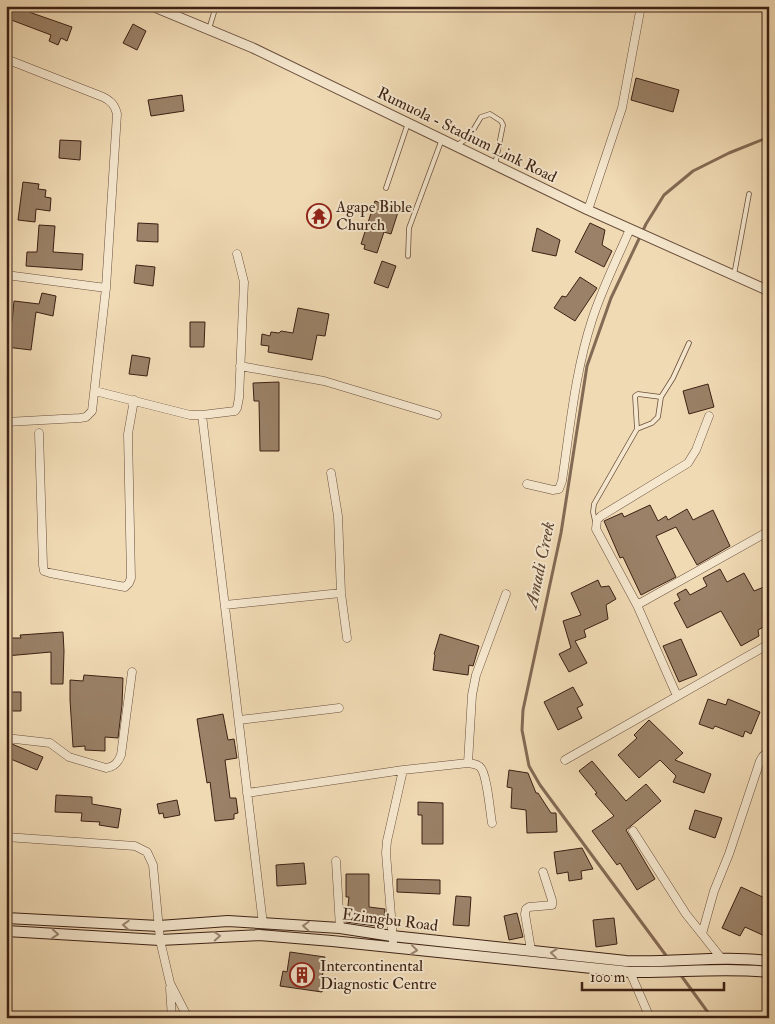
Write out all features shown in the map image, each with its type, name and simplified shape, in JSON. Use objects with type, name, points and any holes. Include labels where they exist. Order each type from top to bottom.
[{"type":"main road","name":"Ezimgbu Road","points":[[6,918],[159,926],[228,921],[340,928],[392,936],[626,960],[655,962],[720,958],[769,961]]},
{"type":"main road","name":"Ezimgbu Road","points":[[6,931],[160,940],[259,935],[630,972],[662,973],[726,969],[769,972]]},
{"type":"street","name":"Rumuola - Stadium Link Road","points":[[152,6],[253,48],[588,210],[769,291]]},
{"type":"street","points":[[588,210],[622,108],[641,6]]},
{"type":"street","points":[[6,59],[103,97],[115,107],[117,114],[106,288],[91,414],[86,417],[6,422]]},
{"type":"street","points":[[527,484],[553,490],[558,488],[562,481],[582,354],[598,305],[632,230]]},
{"type":"street","points":[[95,391],[190,415],[235,412],[237,408],[240,366],[244,282],[237,254]]},
{"type":"street","points":[[6,275],[106,288]]},
{"type":"street","points":[[240,366],[332,383],[437,415]]},
{"type":"street","points":[[39,433],[44,571],[125,587],[131,578],[128,434],[134,400]]},
{"type":"street","points":[[202,415],[263,924]]},
{"type":"street","points":[[677,696],[637,606],[596,529],[596,524],[601,516],[688,463],[696,450],[710,416]]},
{"type":"street","points":[[331,473],[338,516],[341,593],[347,638]]},
{"type":"street","points":[[637,606],[769,531]]},
{"type":"street","points":[[225,605],[341,593]]},
{"type":"street","points":[[468,763],[472,695],[482,658],[506,594]]},
{"type":"street","points":[[565,760],[769,644]]},
{"type":"street","points":[[6,738],[50,743],[74,759],[106,768],[111,767],[119,761],[121,755],[132,672]]},
{"type":"street","points":[[239,720],[339,708]]},
{"type":"street","points":[[702,934],[714,892],[729,854],[760,761],[762,756],[769,751]]},
{"type":"street","points":[[248,794],[403,770],[468,763],[478,765],[482,769],[487,787],[492,823]]},
{"type":"street","points":[[395,948],[392,936],[386,853],[387,840],[403,770]]},
{"type":"street","points":[[633,831],[686,914],[720,958]]},
{"type":"street","points":[[6,837],[135,846],[147,852],[153,865],[160,940],[170,983],[172,1018]]},
{"type":"street","points":[[336,861],[340,928]]},
{"type":"street","points":[[531,950],[525,914],[526,909],[529,907],[552,905],[542,872]]},
{"type":"street","points":[[630,972],[650,1018]]},
{"type":"street","points":[[170,983],[188,1018]]},
{"type":"lane","points":[[209,29],[216,6]]},
{"type":"lane","points":[[456,146],[470,137],[481,117],[490,114],[501,121],[503,125],[495,165]]},
{"type":"lane","points":[[386,188],[408,123]]},
{"type":"lane","points":[[408,256],[409,228],[442,139]]},
{"type":"lane","points":[[734,275],[749,194]]},
{"type":"lane","points":[[637,429],[656,421],[661,397],[673,378],[689,343]]},
{"type":"lane","points":[[596,524],[593,512],[594,504],[637,429],[635,396],[642,394],[661,397]]},
{"type":"building","points":[[6,6],[22,6],[30,10],[29,12],[72,27],[67,41],[61,38],[58,45],[49,41],[51,35],[6,18]]},
{"type":"building","points":[[133,24],[146,31],[137,50],[123,43]]},
{"type":"building","points":[[636,78],[679,90],[673,112],[631,100]]},
{"type":"building","points":[[182,95],[184,111],[151,116],[148,100]]},
{"type":"building","points":[[60,140],[81,141],[80,160],[59,158]]},
{"type":"building","points":[[23,182],[39,184],[38,189],[46,190],[45,197],[51,198],[50,211],[36,209],[35,222],[18,220]]},
{"type":"building","points":[[375,201],[399,209],[391,234],[384,232],[377,253],[364,249],[365,245],[361,244]]},
{"type":"building","points":[[138,223],[158,224],[158,242],[137,241]]},
{"type":"building","points":[[590,223],[605,230],[602,245],[612,251],[604,267],[575,252]]},
{"type":"building","points":[[39,225],[55,226],[53,252],[83,254],[82,270],[26,266],[27,252],[37,252]]},
{"type":"building","points":[[537,228],[560,240],[556,256],[532,251]]},
{"type":"building","points":[[382,261],[396,266],[388,288],[374,283]]},
{"type":"building","points":[[136,265],[155,267],[153,286],[134,283]]},
{"type":"building","points":[[580,277],[597,288],[575,321],[554,308],[562,296],[566,297]]},
{"type":"building","points":[[42,293],[56,296],[53,316],[36,312],[31,350],[6,347],[6,322],[12,322],[14,301],[39,304]]},
{"type":"building","points":[[298,308],[329,314],[325,336],[317,335],[312,360],[268,352],[269,346],[261,345],[262,334],[270,336],[271,332],[279,333],[281,331],[293,333]]},
{"type":"building","points":[[190,322],[205,322],[204,347],[190,347]]},
{"type":"building","points":[[132,355],[150,358],[147,376],[129,374]]},
{"type":"building","points":[[279,382],[279,451],[260,451],[259,401],[254,401],[253,383]]},
{"type":"building","points":[[708,384],[714,407],[689,414],[683,391]]},
{"type":"building","points":[[650,505],[658,521],[666,516],[668,520],[687,509],[693,520],[713,510],[730,546],[697,565],[676,527],[656,536],[676,577],[641,595],[623,557],[620,558],[604,521],[622,513],[624,517]]},
{"type":"building","points":[[720,569],[727,582],[744,573],[754,591],[769,585],[769,624],[758,630],[759,636],[741,646],[721,611],[687,628],[674,603],[680,600],[677,594],[686,589],[690,595],[707,586],[703,578]]},
{"type":"building","points":[[598,580],[601,587],[609,586],[616,599],[606,605],[608,619],[584,630],[586,637],[575,641],[587,663],[569,672],[559,654],[571,648],[563,621],[581,615],[571,593]]},
{"type":"building","points":[[63,632],[63,684],[51,684],[51,652],[6,656],[6,638],[21,638],[20,635]]},
{"type":"building","points":[[440,634],[479,646],[473,666],[469,665],[468,675],[433,670],[434,654]]},
{"type":"building","points":[[681,639],[697,675],[679,682],[663,646]]},
{"type":"building","points":[[84,675],[123,678],[118,738],[105,737],[105,751],[85,750],[85,746],[73,747],[70,680],[83,681]]},
{"type":"building","points":[[573,687],[583,705],[577,708],[582,718],[558,730],[544,702]]},
{"type":"building","points":[[6,692],[21,692],[21,711],[6,711]]},
{"type":"building","points":[[708,699],[726,705],[728,699],[760,712],[751,734],[745,731],[743,737],[715,726],[713,729],[699,724]]},
{"type":"building","points":[[223,714],[228,740],[234,739],[237,758],[225,760],[230,798],[236,798],[238,813],[234,814],[234,819],[215,821],[210,782],[207,783],[197,719]]},
{"type":"building","points":[[649,720],[683,753],[675,760],[711,774],[704,793],[673,782],[676,776],[660,760],[639,778],[618,755],[637,738],[634,735]]},
{"type":"building","points":[[12,744],[43,757],[37,770],[6,757]]},
{"type":"building","points":[[592,761],[626,801],[646,784],[661,801],[626,830],[655,879],[637,890],[620,863],[617,865],[592,831],[614,816],[579,771]]},
{"type":"building","points":[[509,770],[528,773],[536,793],[538,793],[551,813],[556,813],[557,832],[527,833],[526,810],[511,808],[512,788],[507,787]]},
{"type":"building","points":[[56,795],[92,797],[92,804],[121,809],[118,828],[99,825],[100,822],[81,821],[82,813],[55,812]]},
{"type":"building","points":[[177,800],[180,815],[164,818],[163,813],[159,814],[157,804]]},
{"type":"building","points":[[418,802],[443,803],[443,844],[422,844],[422,815],[418,815]]},
{"type":"building","points":[[695,810],[722,818],[715,838],[689,829]]},
{"type":"building","points":[[582,848],[593,869],[581,871],[582,879],[569,881],[568,872],[557,874],[554,852]]},
{"type":"building","points":[[304,863],[306,884],[277,886],[276,865]]},
{"type":"building","points":[[346,874],[369,874],[369,907],[385,909],[383,927],[346,922],[349,897],[346,897]]},
{"type":"building","points":[[397,879],[440,880],[440,894],[397,892]]},
{"type":"building","points":[[741,887],[769,900],[769,938],[745,927],[740,936],[722,928]]},
{"type":"building","points":[[456,896],[471,897],[469,926],[453,925]]},
{"type":"building","points":[[517,913],[523,937],[509,940],[504,916]]},
{"type":"building","points":[[614,918],[617,944],[596,947],[593,920]]},
{"type":"building","name":"Intercontinental Diagnostic Centre","points":[[290,952],[325,957],[322,992],[280,986],[283,971],[287,972]]},
{"type":"waterway","name":"Amadi Creek","points":[[676,969],[540,785],[529,766],[522,730],[523,710],[561,533],[587,366],[611,298],[646,224],[664,195],[693,171],[729,153],[769,137]]},
{"type":"waterway","name":"Amadi Creek","points":[[680,974],[712,1018]]},
{"type":"place","name":"Agape Bible Church","points":[[319,216]]},
{"type":"place","name":"Intercontinental Diagnostic Centre","points":[[302,975]]}]
